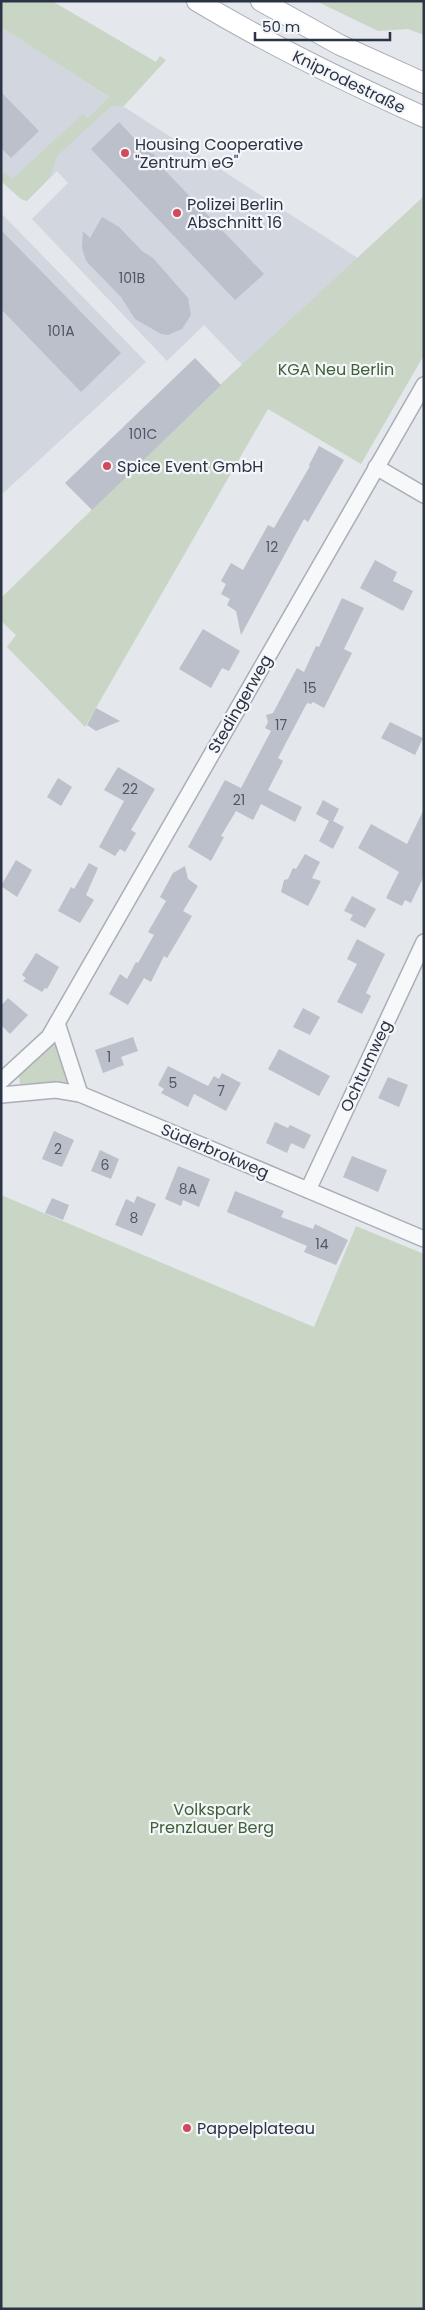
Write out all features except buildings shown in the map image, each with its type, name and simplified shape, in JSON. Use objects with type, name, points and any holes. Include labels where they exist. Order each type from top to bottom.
[{"type":"main road","name":"Kniprodestraße","points":[[197,1],[257,36],[357,87],[424,117]]},
{"type":"main road","name":"Kniprodestraße","points":[[261,1],[340,44],[424,83]]},
{"type":"street","name":"Stedingerweg","points":[[1,1081],[49,1037],[424,385]]},
{"type":"street","points":[[376,467],[424,495]]},
{"type":"street","name":"Ochtumweg","points":[[308,1190],[424,942]]},
{"type":"street","points":[[57,1022],[80,1094]]},
{"type":"street","name":"Süderbrokweg","points":[[1,1095],[56,1090],[80,1094],[424,1239]]},
{"type":"shaded area","points":[[1,27],[367,264],[252,375],[204,325],[167,361],[32,219],[68,183],[57,171],[27,201],[21,199],[1,181]]},
{"type":"shaded area","points":[[1,213],[146,362],[1,495]]},
{"type":"green space","points":[[1,1],[52,1],[156,62],[160,56],[166,60],[124,106],[111,106],[57,156],[50,177],[27,201],[21,199],[1,181],[1,175],[5,172],[12,179],[83,114],[88,118],[109,97],[1,27]]},
{"type":"green space","points":[[316,1],[424,1],[424,35],[408,29],[378,31]]},
{"type":"green space","name":"KGA Neu Berlin","points":[[424,196],[424,355],[361,464],[268,409],[85,727],[7,647],[16,635],[1,621],[1,598],[221,384]]},
{"type":"green space","points":[[52,1043],[56,1044],[67,1082],[20,1084],[19,1076]]},
{"type":"green space","name":"Volkspark Prenzlauer Berg","points":[[1,1195],[314,1327],[356,1226],[424,1254],[424,2309],[1,2309]]},
{"type":"place","name":"Housing Cooperative \"Zentrum eG\"","points":[[125,153]]},
{"type":"place","name":"Polizei Berlin Abschnitt 16","points":[[177,213]]},
{"type":"place","name":"Spice Event GmbH","points":[[107,466]]},
{"type":"place","name":"Pappelplateau","points":[[187,2128]]}]
